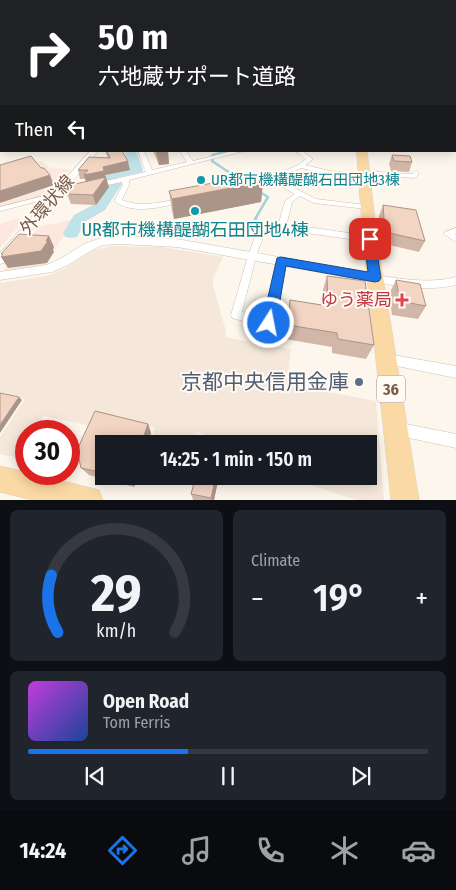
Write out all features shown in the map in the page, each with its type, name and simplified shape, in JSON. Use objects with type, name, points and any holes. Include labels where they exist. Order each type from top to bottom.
[{"type":"main road","name":"36","points":[[362,152],[366,207],[405,500]]},
{"type":"main road","points":[[0,479],[89,500]]},
{"type":"street","name":"外環状線","points":[[0,260],[93,152]]},
{"type":"street","points":[[141,152],[150,173]]},
{"type":"street","points":[[184,152],[191,163]]},
{"type":"street","points":[[0,209],[237,152]]},
{"type":"street","points":[[244,188],[272,179],[300,166],[310,159],[300,152]]},
{"type":"street","points":[[300,166],[330,172],[363,174],[414,176],[416,173]]},
{"type":"street","points":[[125,179],[126,185],[118,201],[124,205],[162,204],[186,199]]},
{"type":"street","points":[[272,179],[314,200],[366,207]]},
{"type":"street","points":[[281,229],[289,201],[300,193]]},
{"type":"street","points":[[281,261],[269,323],[236,315],[258,227],[306,230],[370,239]]},
{"type":"street","points":[[456,231],[448,234],[456,239]]},
{"type":"street","points":[[0,276],[48,269],[64,262],[88,247],[113,240],[177,243],[412,283],[443,285],[456,281]]},
{"type":"street","points":[[387,359],[456,372]]},
{"type":"street","points":[[396,429],[456,441]]},
{"type":"shaded area","points":[[42,161],[50,168],[71,169],[49,194],[0,207],[0,175]]},
{"type":"shaded area","points":[[19,218],[18,227],[0,248],[0,224]]},
{"type":"shaded area","points":[[74,219],[44,267],[3,271],[39,227]]},
{"type":"shaded area","points":[[110,246],[162,247],[223,257],[213,278],[213,286],[226,331],[225,337],[291,349],[287,384],[376,401],[384,500],[356,500],[311,485],[377,485],[377,435],[204,435],[199,432],[193,435],[152,435],[155,428],[101,416],[96,427],[80,424],[80,420],[62,420],[43,416],[41,420],[15,420],[15,457],[0,454],[0,437],[25,399],[0,393],[0,283],[46,276],[64,269],[91,251]]},
{"type":"building","points":[[107,152],[123,152],[128,161],[103,167],[104,171],[84,175],[88,170],[78,170],[89,157],[110,158]]},
{"type":"building","points":[[392,155],[410,156],[412,162],[394,161]]},
{"type":"building","points":[[31,156],[50,175],[0,191],[0,165]]},
{"type":"building","points":[[257,175],[263,182],[172,199],[169,191]]},
{"type":"building","points":[[106,177],[93,195],[67,194],[75,184]]},
{"type":"building","points":[[383,205],[416,210],[425,241],[385,232]]},
{"type":"building","points":[[19,234],[49,236],[41,251],[1,257],[3,254],[1,254]]},
{"type":"building","points":[[327,276],[365,281],[374,345],[338,339],[337,333],[288,325],[290,300],[328,306]]},
{"type":"building","points":[[396,280],[420,284],[426,306],[400,301]]},
{"type":"building","points":[[0,393],[19,397],[0,425]]},
{"type":"building","points":[[95,411],[148,424],[144,435],[95,435],[95,471],[81,468],[80,444]]},
{"type":"building","points":[[194,485],[214,485],[211,498],[191,494]]},
{"type":"waterway","points":[[71,233],[80,218],[100,207],[115,184],[108,179],[109,176],[137,169],[130,152]]},
{"type":"waterway","points":[[213,162],[212,155],[224,152]]},
{"type":"waterway","points":[[213,162],[242,181]]},
{"type":"waterway","points":[[255,219],[268,197],[258,191]]},
{"type":"place","name":"UR都市機構醍醐石田団地3棟","points":[[201,180]]},
{"type":"place","name":"UR都市機構醍醐石田団地4棟","points":[[195,211]]},
{"type":"place","name":"ゆう薬局","points":[[402,300]]},
{"type":"place","name":"京都中央信用金庫","points":[[359,382]]},
{"type":"route","points":[[269,323],[281,261],[375,278],[370,239]]}]
